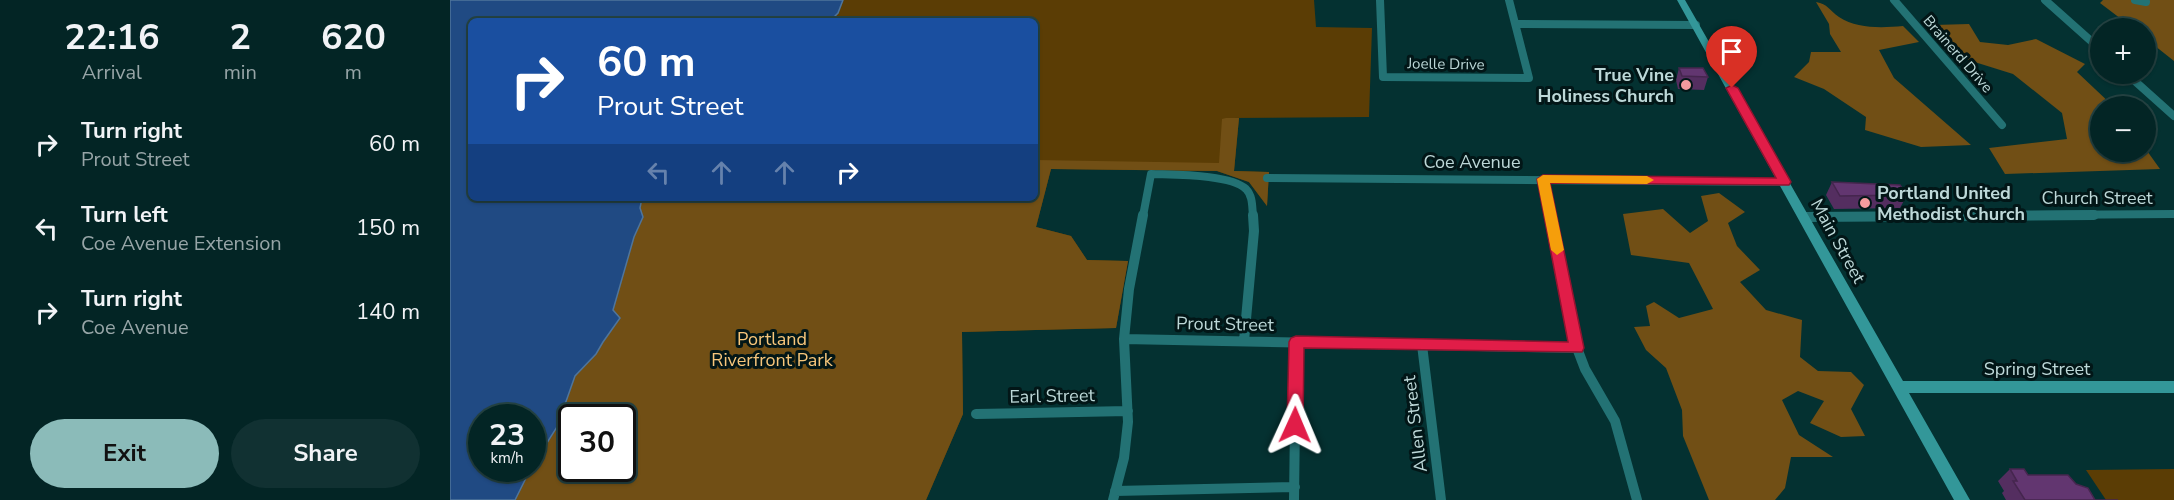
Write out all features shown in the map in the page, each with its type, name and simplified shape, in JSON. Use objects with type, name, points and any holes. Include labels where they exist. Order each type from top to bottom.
[{"type":"main road","name":"Main Street","points":[[1682,0],[1962,500]]},
{"type":"main road","name":"Spring Street","points":[[1899,387],[2174,387]]},
{"type":"street","name":"Joelle Drive","points":[[1380,0],[1383,77],[1529,78],[1516,24]]},
{"type":"street","points":[[1509,0],[1516,24],[1696,25]]},
{"type":"street","name":"Brainerd Drive","points":[[1894,0],[2002,125]]},
{"type":"street","points":[[2045,0],[2090,41]]},
{"type":"street","points":[[2135,0],[2146,2]]},
{"type":"street","points":[[2138,84],[2174,116]]},
{"type":"street","points":[[1244,341],[1254,231],[1252,200],[1245,188],[1228,182],[1210,178],[1151,174],[1129,289],[1124,339],[1128,411],[1124,458],[1114,496],[1295,486]]},
{"type":"street","name":"Coe Avenue","points":[[1267,178],[1785,182]]},
{"type":"street","points":[[1543,179],[1577,348],[1585,369],[1616,420],[1637,500]]},
{"type":"street","name":"Church Street","points":[[1804,217],[2174,214]]},
{"type":"street","name":"Prout Street","points":[[1124,339],[1577,348]]},
{"type":"street","points":[[1294,500],[1296,342]]},
{"type":"street","name":"Allen Street","points":[[1422,345],[1441,500]]},
{"type":"street","name":"Earl Street","points":[[976,414],[1128,411]]},
{"type":"green space","name":"Portland Riverfront Park","points":[[843,0],[1314,0],[1316,27],[1372,28],[1369,117],[1229,118],[1239,118],[1234,171],[1269,172],[1267,206],[1249,182],[1217,171],[1051,169],[1036,227],[1071,236],[1087,260],[1128,261],[1116,328],[962,332],[963,414],[926,500],[515,500],[524,482],[546,482],[546,438],[558,414],[558,482],[636,482],[636,404],[563,404],[620,291],[641,201],[1038,201],[1038,18],[833,18],[838,13]]},
{"type":"green space","points":[[2103,0],[2174,0],[2174,61],[2156,47],[2156,18],[2120,18],[2100,3]]},
{"type":"green space","points":[[1816,2],[1854,24],[1878,27],[1903,26],[1919,42],[1879,50],[1894,78],[1971,145],[1921,147],[1865,130],[1866,117],[1824,89],[1794,77],[1809,62],[1811,52],[1841,52]]},
{"type":"green space","points":[[1969,24],[1980,42],[2008,45],[2036,39],[2085,64],[2077,72],[2102,96],[2090,96],[2090,162],[2155,162],[2160,169],[2005,174],[1989,148],[2067,139],[2062,113],[2013,74],[1965,59],[1934,25]]},
{"type":"green space","name":"Portland Riverfront Park","points":[[1239,118],[1234,171],[1269,172],[1267,206],[1249,182],[1217,171],[1051,169],[1036,227],[1071,236],[1087,260],[1128,261],[1116,328],[962,332],[963,414],[926,500],[515,500],[523,482],[546,482],[546,444],[558,425],[558,482],[636,482],[636,404],[565,404],[575,376],[596,354],[620,319],[613,310],[634,237],[643,217],[640,208],[641,201],[1038,201],[1038,160],[1219,163],[1222,119]]},
{"type":"green space","points":[[1719,193],[1745,212],[1728,223],[1737,246],[1760,270],[1740,282],[1766,310],[1802,320],[1800,357],[1818,371],[1851,372],[1864,385],[1851,409],[1865,436],[1841,437],[1810,423],[1824,401],[1798,391],[1782,400],[1799,435],[1833,457],[1791,457],[1785,488],[1775,500],[1709,500],[1683,436],[1682,410],[1666,368],[1646,350],[1634,327],[1650,326],[1646,306],[1654,302],[1679,318],[1713,309],[1689,263],[1631,255],[1623,214],[1663,209],[1690,233],[1708,221],[1701,196]]},
{"type":"green space","points":[[2174,469],[2174,500],[2106,500],[2086,470]]},
{"type":"water","points":[[450,0],[843,0],[838,13],[833,18],[468,18],[468,201],[641,201],[640,208],[643,217],[634,237],[613,310],[620,318],[596,354],[575,376],[565,404],[558,404],[558,424],[546,444],[546,404],[468,404],[468,482],[524,482],[515,500],[450,500]]},
{"type":"building","points":[[1679,68],[1703,68],[1708,77],[1682,76]]},
{"type":"building","points":[[1832,182],[1900,185],[1907,195],[1840,196]]},
{"type":"building","points":[[2010,469],[2024,469],[2028,475],[2068,475],[2076,484],[2088,488],[2095,500],[2025,500],[2013,481],[2017,481]]},
{"type":"slow traffic","points":[[1557,250],[1543,179],[1647,180]]},
{"type":"place","name":"True Vine Holiness Church","points":[[1686,85]]},
{"type":"place","name":"Portland United Methodist Church","points":[[1865,203]]},
{"type":"route","points":[[1295,425],[1296,342],[1577,348],[1543,179],[1785,182],[1732,88]]}]
